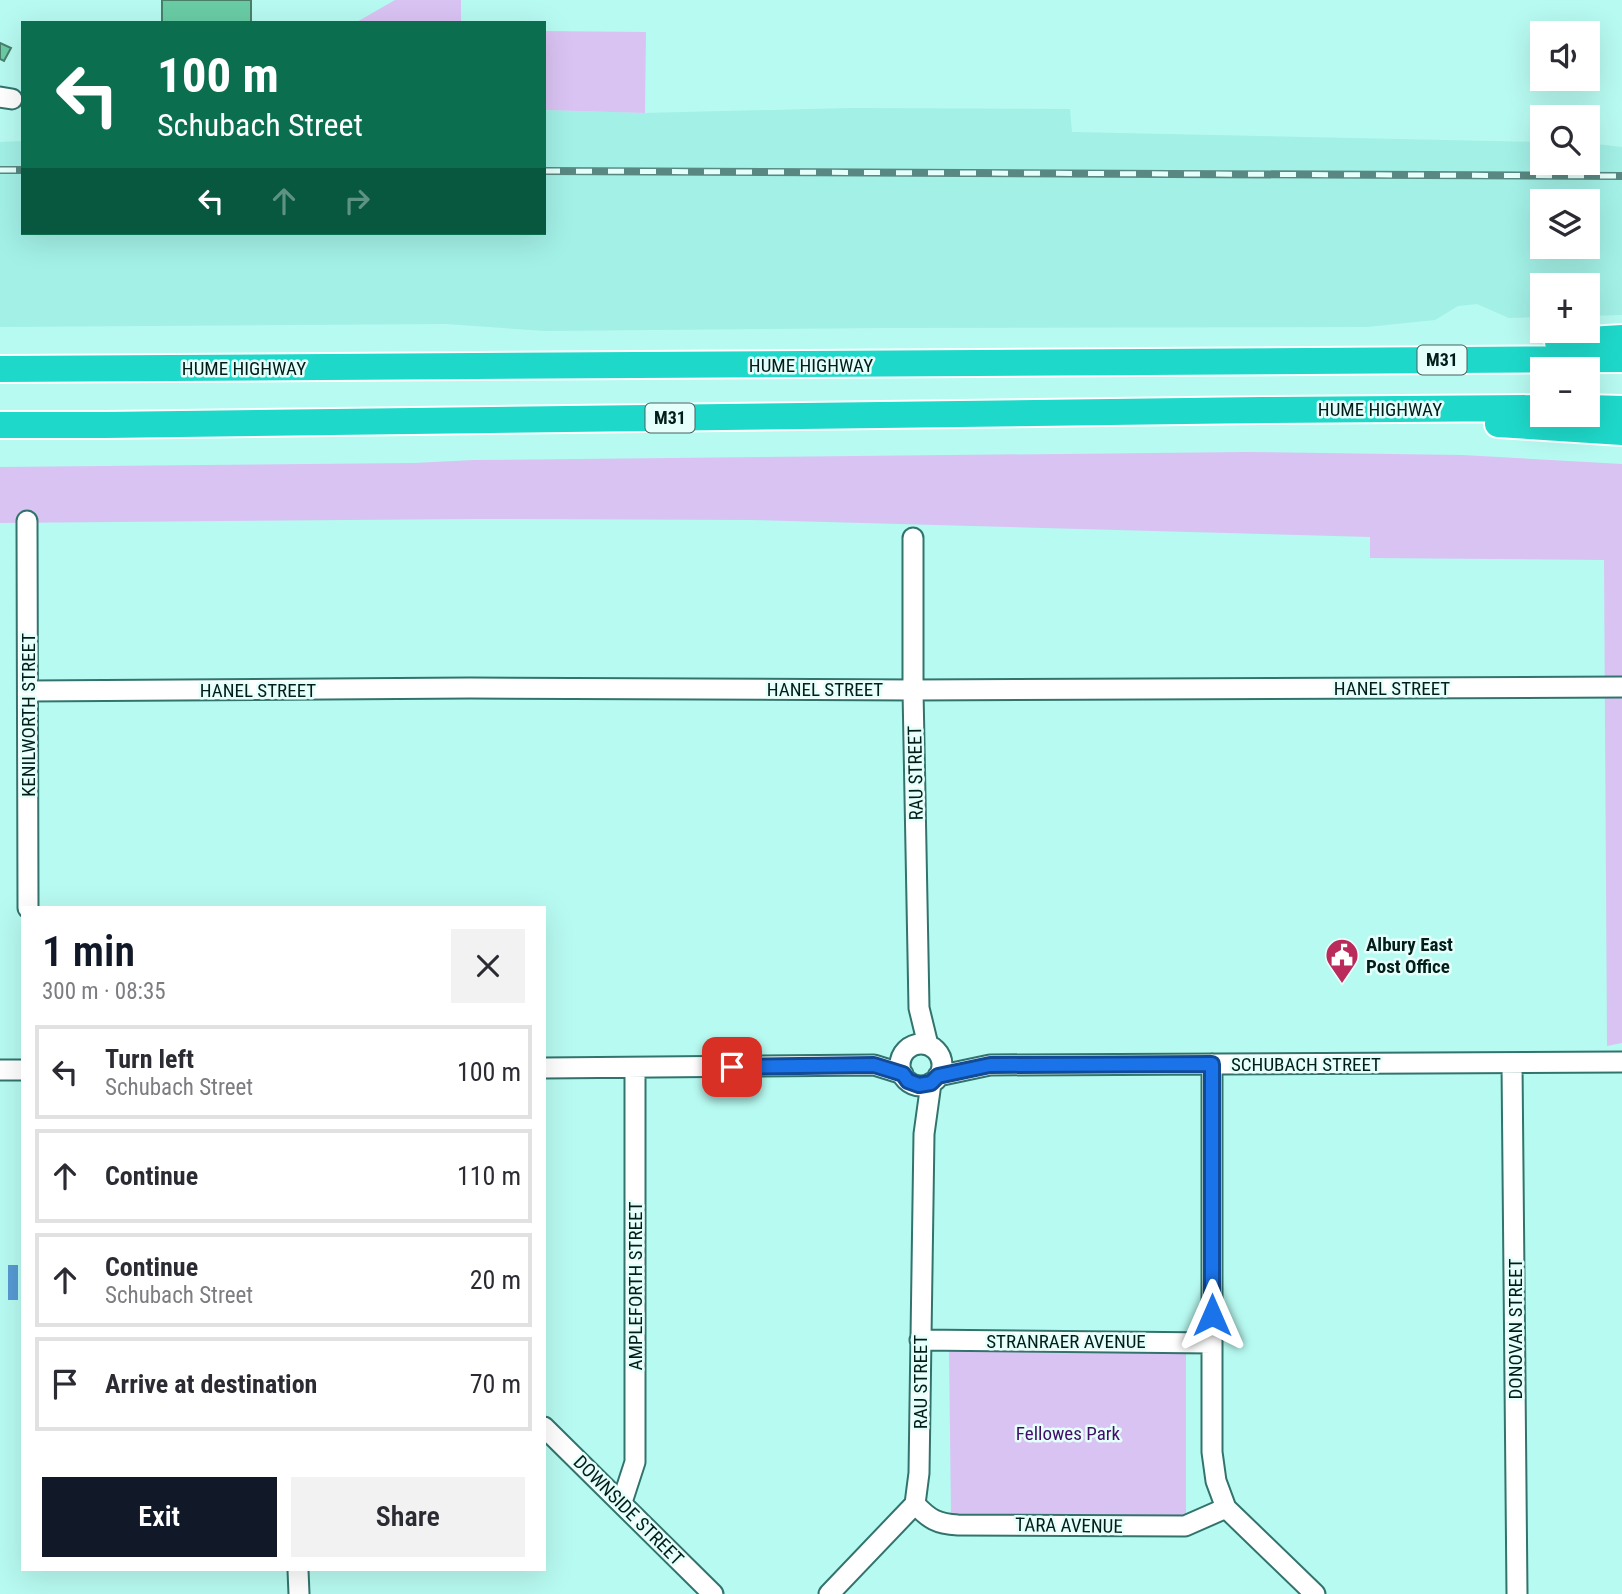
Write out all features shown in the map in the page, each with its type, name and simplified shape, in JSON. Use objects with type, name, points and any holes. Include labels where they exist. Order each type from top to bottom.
[{"type":"highway","points":[[1263,362],[1622,338]]},
{"type":"highway","name":"HUME HIGHWAY","points":[[0,369],[1622,359]]},
{"type":"highway","name":"HUME HIGHWAY","points":[[0,425],[1530,408]]},
{"type":"highway","points":[[1600,408],[1622,409]]},
{"type":"highway","points":[[1340,409],[1482,423],[1622,432]]},
{"type":"street","name":"KENILWORTH STREET","points":[[27,521],[28,906]]},
{"type":"street","name":"RAU STREET","points":[[913,538],[920,1049]]},
{"type":"street","name":"HANEL STREET","points":[[29,691],[1622,687]]},
{"type":"street","name":"SCHUBACH STREET","points":[[874,1065],[920,1049],[990,1065]]},
{"type":"street","points":[[920,1049],[942,1061],[942,1068],[921,1079],[900,1065],[920,1049]]},
{"type":"street","name":"SCHUBACH STREET","points":[[546,1068],[874,1065],[921,1079],[990,1065],[1622,1062]]},
{"type":"street","points":[[1212,1064],[1212,1452],[1216,1481],[1226,1508],[1315,1594]]},
{"type":"street","name":"DONOVAN STREET","points":[[1512,1064],[1517,1594]]},
{"type":"street","name":"AMPLEFORTH STREET","points":[[622,1503],[635,1462],[635,1068]]},
{"type":"street","points":[[0,1070],[21,1070]]},
{"type":"street","name":"RAU STREET","points":[[915,1504],[919,1473],[924,1135],[921,1079]]},
{"type":"street","name":"STRANRAER AVENUE","points":[[920,1340],[1212,1343]]},
{"type":"street","name":"DOWNSIDE STREET","points":[[546,1429],[713,1594]]},
{"type":"street","points":[[829,1594],[915,1504]]},
{"type":"street","name":"TARA AVENUE","points":[[915,1504],[934,1521],[958,1525],[1185,1527],[1226,1508]]},
{"type":"street","points":[[298,1571],[299,1594]]},
{"type":"shaded area","points":[[851,108],[1070,109],[1072,132],[1530,142],[1530,175],[1600,175],[1600,144],[1622,147],[1622,315],[1600,316],[1600,273],[1530,273],[1530,317],[1509,318],[1477,304],[1458,306],[1435,320],[1367,327],[545,331],[446,324],[0,327],[0,142],[21,141],[21,235],[546,235],[546,110],[645,113]]},
{"type":"shaded area","points":[[8,1265],[18,1265],[18,1300],[8,1300]]},
{"type":"green space","points":[[395,0],[461,0],[461,21],[358,21]]},
{"type":"green space","points":[[546,31],[646,32],[645,113],[546,110]]},
{"type":"green space","points":[[1245,452],[1462,455],[1622,464],[1622,1043],[1607,1046],[1604,560],[1370,558],[1370,537],[751,520],[0,523],[0,467]]},
{"type":"green space","name":"Fellowes Park","points":[[949,1351],[1186,1351],[1186,1516],[951,1516]]},
{"type":"building","points":[[162,0],[251,0],[251,21],[162,21]]},
{"type":"building","points":[[0,43],[11,48],[4,61],[0,59]]},
{"type":"railway","points":[[0,170],[21,170]]},
{"type":"railway","points":[[546,171],[1622,176]]},
{"type":"place","name":"Albury East Post Office","points":[[1342,985]]},
{"type":"route","points":[[732,1067],[874,1065],[903,1074],[913,1084],[925,1085],[938,1076],[990,1065],[1212,1064],[1212,1315]]}]
